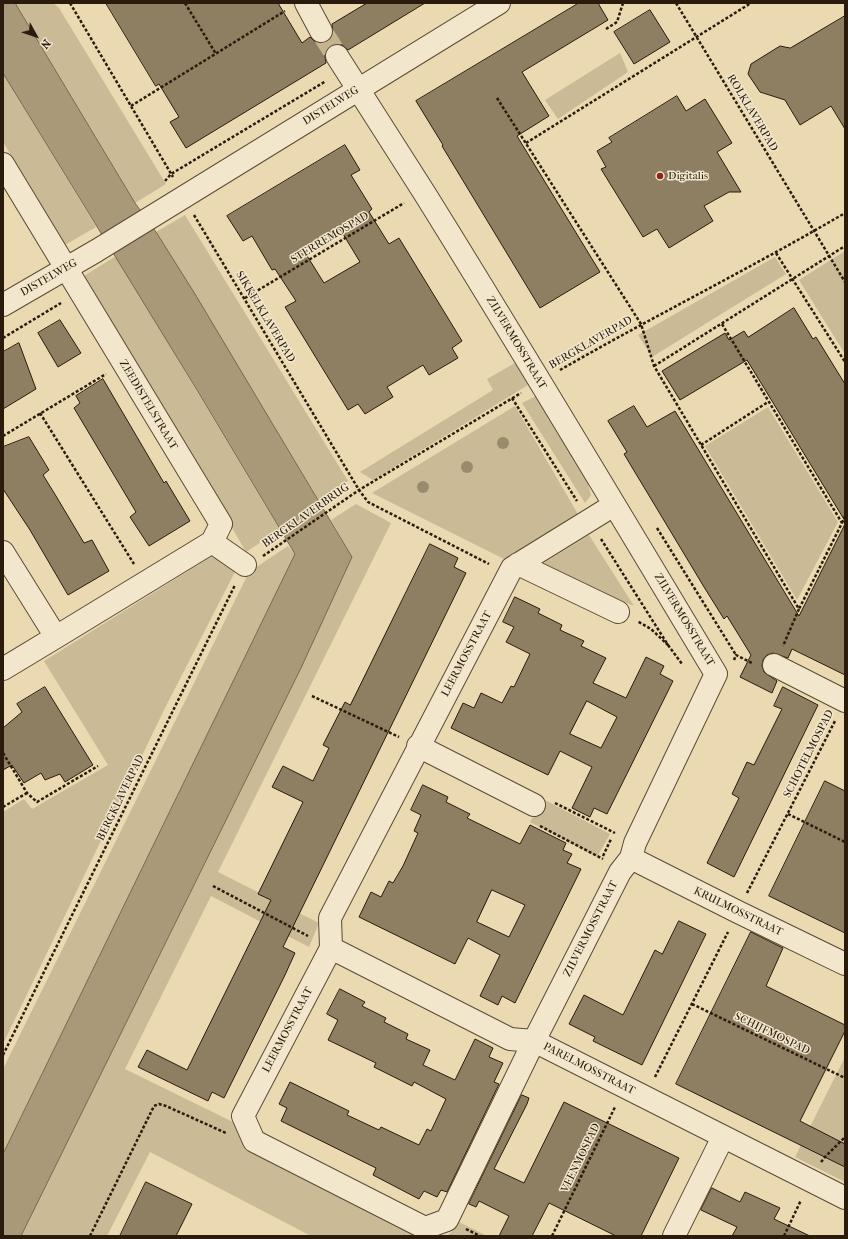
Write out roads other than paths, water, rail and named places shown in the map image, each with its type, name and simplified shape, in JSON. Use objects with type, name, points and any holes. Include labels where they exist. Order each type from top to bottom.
[{"type":"street","name":"DISTELWEG","points":[[3,305],[185,197],[499,3]]},
{"type":"street","points":[[299,5],[321,31]]},
{"type":"street","name":"ZILVERMOSSTRAAT","points":[[337,56],[424,192],[716,674],[629,858],[534,1041],[447,1220],[425,1228]]},
{"type":"street","name":"ZEEDISTELSTRAAT","points":[[3,164],[123,364],[222,524],[212,542]]},
{"type":"street","points":[[513,569],[614,505]]},
{"type":"street","points":[[3,669],[212,542],[254,561]]},
{"type":"street","points":[[3,552],[56,637]]},
{"type":"street","points":[[513,569],[618,612]]},
{"type":"street","name":"LEERMOSSTRAAT","points":[[425,1228],[254,1141],[243,1116],[331,948],[330,918],[418,746],[513,569]]},
{"type":"street","points":[[774,665],[845,701]]},
{"type":"street","points":[[418,746],[534,805]]},
{"type":"street","name":"KRULMOSSTRAAT","points":[[629,858],[845,964]]},
{"type":"street","name":"PARELMOSSTRAAT","points":[[331,948],[510,1039],[534,1041],[845,1198]]},
{"type":"street","points":[[674,1236],[722,1137]]},
{"type":"tunnel","points":[[321,31],[337,56]]},
{"type":"place","name":"Digitalis","points":[[660,176]]}]
